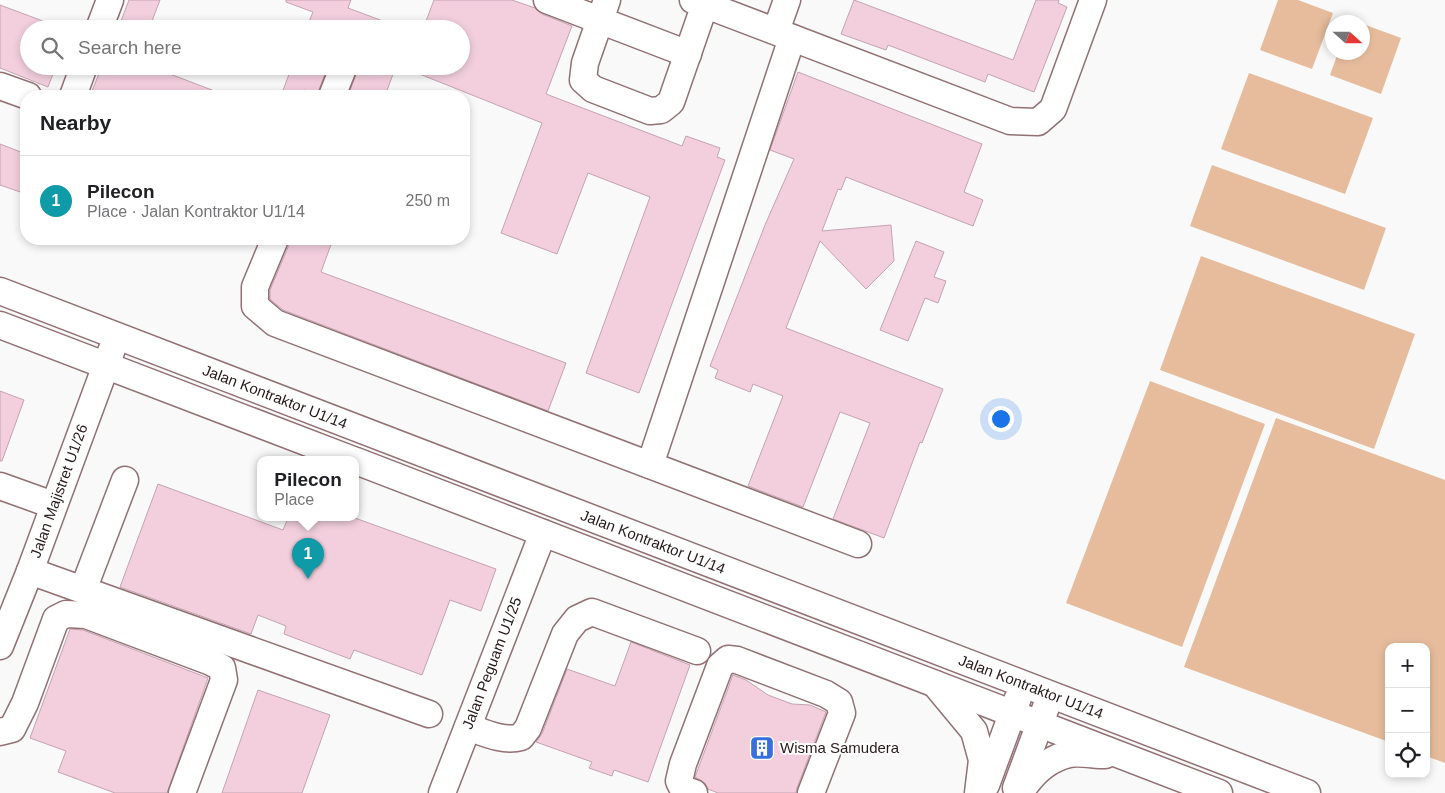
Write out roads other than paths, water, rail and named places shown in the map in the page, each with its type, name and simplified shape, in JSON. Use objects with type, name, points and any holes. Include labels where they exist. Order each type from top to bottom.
[{"type":"street","points":[[102,20],[110,0]]},
{"type":"street","points":[[547,0],[604,10],[688,54]]},
{"type":"street","points":[[650,465],[784,34],[787,0]]},
{"type":"street","points":[[604,10],[585,63],[583,80],[593,90],[650,111],[661,110],[671,102],[688,54],[699,2],[1010,121],[1038,122],[1053,110],[1093,0]]},
{"type":"street","points":[[75,90],[81,75]]},
{"type":"street","points":[[334,90],[340,75]]},
{"type":"street","points":[[0,86],[20,93]]},
{"type":"street","points":[[272,245],[255,287],[255,306],[274,323],[858,544]]},
{"type":"street","name":"Jalan Kontraktor U1/14","points":[[0,291],[1307,793]]},
{"type":"street","name":"Jalan Kontraktor U1/14","points":[[0,325],[341,456]]},
{"type":"street","name":"Jalan Majistret U1/26","points":[[0,646],[17,584],[53,505],[117,336]]},
{"type":"street","name":"Jalan Kontraktor U1/14","points":[[359,463],[1219,793]]},
{"type":"street","points":[[83,590],[125,480]]},
{"type":"street","points":[[0,486],[53,505]]},
{"type":"street","name":"Jalan Peguam U1/25","points":[[442,793],[543,533]]},
{"type":"street","points":[[17,584],[83,590],[428,714]]},
{"type":"street","points":[[468,727],[501,738],[513,740],[521,738],[528,728],[565,634],[577,619],[592,612],[697,651]]},
{"type":"street","points":[[0,732],[12,729],[25,703],[56,620],[66,614],[86,615],[211,662],[222,668],[224,680],[182,793]]},
{"type":"street","points":[[694,793],[684,789],[679,781],[683,764],[720,666],[728,659],[737,660],[817,690],[839,702],[842,713],[811,793]]},
{"type":"street","points":[[933,682],[974,731],[982,760],[978,793]]},
{"type":"street","points":[[982,793],[1014,713],[1023,684]]},
{"type":"street","points":[[1014,793],[1051,695]]},
{"type":"street","points":[[1020,793],[1029,778],[1048,763],[1070,754],[1123,756]]},
{"type":"place","name":"Pilecon","points":[[308,579]]},
{"type":"place","name":"Wisma Samudera","points":[[762,748]]}]
